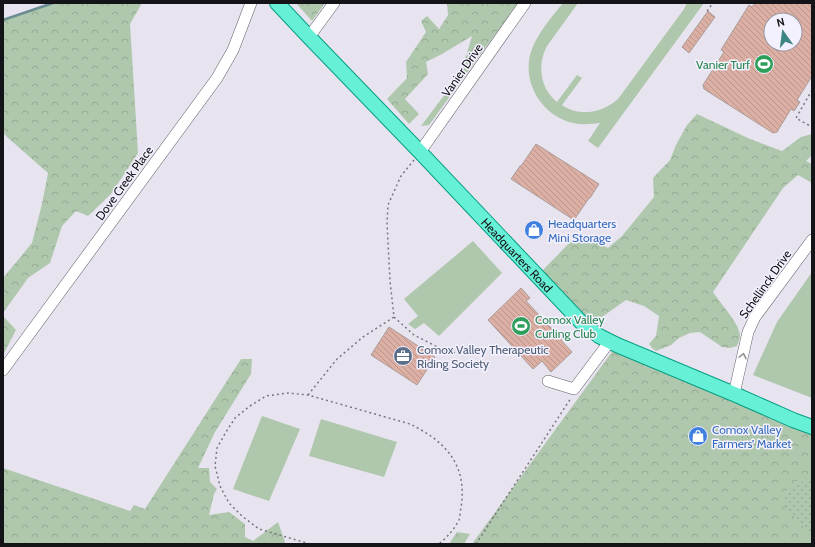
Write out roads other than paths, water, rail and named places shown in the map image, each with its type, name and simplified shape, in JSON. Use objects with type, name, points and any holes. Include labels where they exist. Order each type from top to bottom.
[{"type":"main road","name":"Headquarters Road","points":[[277,3],[581,322],[599,336],[812,427]]},
{"type":"street","name":"Dove Creek Place","points":[[3,370],[217,78],[233,50],[252,3]]},
{"type":"street","points":[[309,37],[334,3]]},
{"type":"street","name":"Vanier Drive","points":[[420,152],[525,3]]},
{"type":"street","name":"Schellinck Drive","points":[[734,394],[748,332],[755,317],[812,240]]},
{"type":"street","points":[[548,381],[574,389],[610,341]]},
{"type":"waterway","points":[[3,20],[53,3]]},
{"type":"place","name":"Vanier Turf","points":[[764,64]]},
{"type":"place","name":"Headquarters Mini Storage","points":[[534,230]]},
{"type":"place","name":"Comox Valley Curling Club","points":[[521,326]]},
{"type":"place","name":"Comox Valley Therapeutic Riding Society","points":[[403,356]]},
{"type":"place","name":"Comox Valley Farmers’ Market","points":[[698,436]]}]
